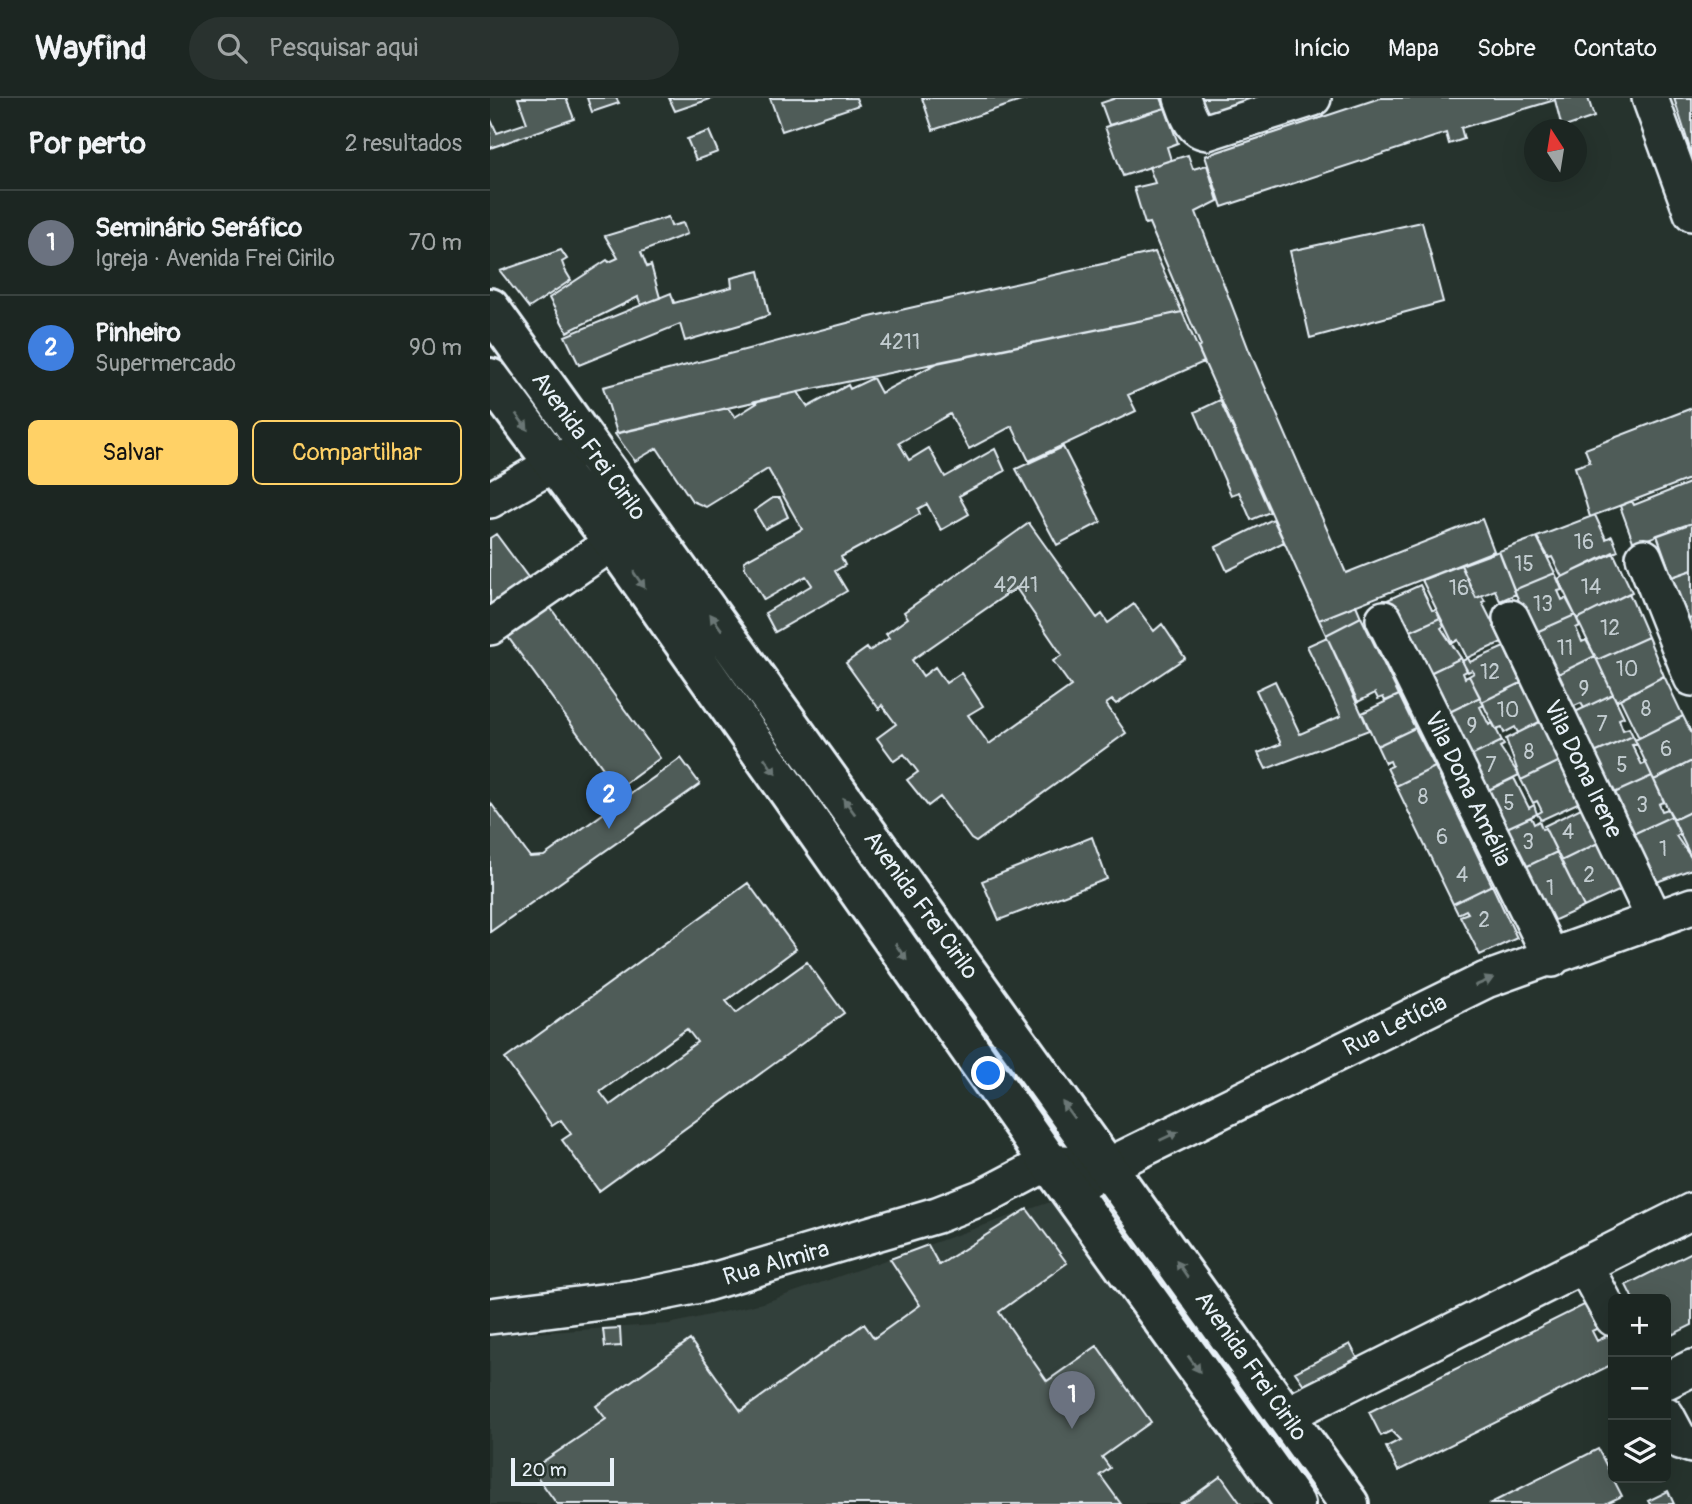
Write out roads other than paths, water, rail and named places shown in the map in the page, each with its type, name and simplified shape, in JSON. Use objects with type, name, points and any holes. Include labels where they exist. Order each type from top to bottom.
[{"type":"main road","name":"Avenida Frei Cirilo","points":[[490,308],[1349,1504]]},
{"type":"main road","name":"Avenida Frei Cirilo","points":[[490,378],[613,542],[1059,1176],[1295,1504]]},
{"type":"street","points":[[1182,98],[1190,120],[1200,131],[1225,127],[1313,98]]},
{"type":"street","points":[[1650,98],[1686,176],[1692,213]]},
{"type":"street","points":[[490,500],[555,466],[588,444]]},
{"type":"street","points":[[490,627],[613,542]]},
{"type":"street","points":[[1644,557],[1692,678]]},
{"type":"street","name":"Vila Dona Irene","points":[[1511,618],[1656,920]]},
{"type":"street","name":"Vila Dona Amélia","points":[[1384,619],[1552,959]]},
{"type":"street","name":"Rua Letícia","points":[[1059,1176],[1108,1166],[1486,980],[1552,959],[1692,906]]},
{"type":"street","name":"Rua Almira","points":[[490,1316],[634,1298],[699,1285],[779,1264],[937,1215],[983,1197],[1059,1176]]},
{"type":"street","points":[[1286,1415],[1692,1211]]},
{"type":"street","points":[[1584,1265],[1608,1309]]},
{"type":"street","points":[[1671,1378],[1692,1368]]},
{"type":"street","points":[[1669,1420],[1680,1441],[1692,1446]]},
{"type":"place","name":"Pinheiro","points":[[609,829]]},
{"type":"place","name":"Seminário Seráfico","points":[[1072,1429]]}]
